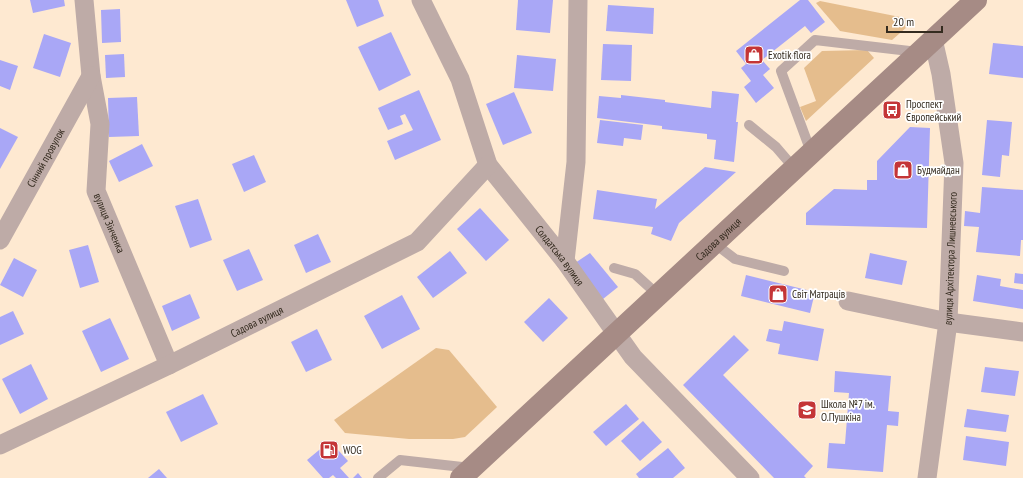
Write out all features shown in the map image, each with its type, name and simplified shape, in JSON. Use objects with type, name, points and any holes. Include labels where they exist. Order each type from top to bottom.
[{"type":"main road","name":"Садова вулиця","points":[[466,473],[973,1]]},
{"type":"street","name":"вулиця Зінченка","points":[[84,0],[91,76],[100,124],[96,191],[169,365]]},
{"type":"street","name":"Солдатська вулиця","points":[[421,0],[460,79],[488,165],[565,261],[633,357],[750,478]]},
{"type":"street","points":[[565,261],[576,162],[578,0]]},
{"type":"street","name":"вулиця Архітектора Лишневського","points":[[926,46],[941,74],[954,162],[948,322],[928,478]]},
{"type":"street","name":"Сінний провулок","points":[[0,240],[91,76]]},
{"type":"street","name":"Садова вулиця","points":[[0,444],[169,365],[417,242],[488,165]]},
{"type":"street","points":[[848,301],[948,322],[1023,332]]},
{"type":"lane","points":[[811,152],[781,71],[815,40],[926,46]]},
{"type":"lane","points":[[749,125],[776,147],[794,168]]},
{"type":"lane","points":[[714,243],[735,259],[784,271]]},
{"type":"lane","points":[[614,268],[635,274],[658,294]]},
{"type":"lane","points":[[378,478],[400,460],[466,473]]},
{"type":"shaded area","points":[[820,1],[915,20],[892,40],[840,31],[816,3]]},
{"type":"shaded area","points":[[867,50],[874,58],[806,121],[800,107],[816,101],[804,68],[822,51]]},
{"type":"shaded area","points":[[436,348],[449,350],[497,407],[465,437],[453,439],[409,439],[345,433],[334,420]]},
{"type":"building","points":[[30,0],[64,0],[65,6],[33,13]]},
{"type":"building","points":[[346,0],[378,0],[384,16],[357,27]]},
{"type":"building","points":[[518,0],[553,0],[550,33],[516,30]]},
{"type":"building","name":"Exotik flora","points":[[800,0],[808,0],[825,22],[811,33],[805,26],[762,60],[770,69],[763,75],[774,88],[756,103],[744,87],[751,81],[741,68],[746,64],[736,51]]},
{"type":"building","points":[[608,5],[654,8],[653,34],[606,31]]},
{"type":"building","points":[[120,9],[121,42],[102,43],[101,10]]},
{"type":"building","points":[[391,32],[411,75],[379,91],[358,47]]},
{"type":"building","points":[[44,34],[71,43],[60,77],[33,68]]},
{"type":"building","points":[[993,43],[1023,46],[1023,78],[989,74]]},
{"type":"building","points":[[603,44],[632,45],[631,81],[601,80]]},
{"type":"building","points":[[124,54],[125,77],[106,78],[105,55]]},
{"type":"building","points":[[517,55],[556,59],[553,91],[514,88]]},
{"type":"building","points":[[0,60],[18,66],[10,90],[0,86]]},
{"type":"building","points":[[419,90],[441,140],[395,160],[387,141],[413,130],[405,114],[400,116],[403,124],[388,130],[378,108]]},
{"type":"building","points":[[712,91],[739,94],[734,162],[714,159],[716,140],[707,139],[707,134],[662,129],[662,126],[597,118],[599,96],[621,98],[621,95],[665,100],[665,102],[711,108]]},
{"type":"building","points":[[514,92],[532,133],[503,145],[486,104]]},
{"type":"building","points":[[137,97],[139,136],[109,137],[108,98]]},
{"type":"building","points":[[600,120],[643,125],[641,140],[624,138],[623,146],[597,143]]},
{"type":"building","points":[[987,120],[1012,122],[1009,156],[1002,155],[1000,177],[982,175]]},
{"type":"building","name":"Будмайдан","points":[[910,127],[930,128],[927,228],[806,225],[806,213],[834,189],[867,190],[867,180],[877,180],[877,161]]},
{"type":"building","points":[[0,128],[18,137],[0,169]]},
{"type":"building","points":[[142,144],[153,166],[119,182],[109,161]]},
{"type":"building","points":[[254,155],[266,182],[244,192],[232,164]]},
{"type":"building","points":[[705,167],[736,172],[679,223],[671,241],[651,234],[653,227],[593,219],[597,190],[657,199],[655,209]]},
{"type":"building","points":[[982,187],[1023,190],[1023,240],[1021,240],[1020,256],[976,252],[979,227],[964,226],[965,211],[980,213]]},
{"type":"building","points":[[198,199],[212,240],[190,248],[175,206]]},
{"type":"building","points":[[480,208],[509,240],[486,261],[457,229]]},
{"type":"building","points":[[318,234],[331,262],[306,273],[294,245]]},
{"type":"building","points":[[88,245],[99,282],[80,288],[69,250]]},
{"type":"building","points":[[249,249],[263,280],[237,291],[223,260]]},
{"type":"building","points":[[450,251],[467,273],[433,298],[417,277]]},
{"type":"building","points":[[590,253],[618,287],[603,299],[575,263]]},
{"type":"building","points":[[870,253],[907,261],[902,285],[865,278]]},
{"type":"building","points":[[14,258],[37,270],[23,297],[0,285]]},
{"type":"building","points":[[1015,273],[1023,274],[1023,284],[1014,283]]},
{"type":"building","name":"Світ Матраців","points":[[746,275],[815,292],[810,313],[741,296]]},
{"type":"building","points":[[977,275],[1001,279],[1000,286],[1023,290],[1023,309],[973,301]]},
{"type":"building","points":[[190,294],[200,318],[172,331],[162,306]]},
{"type":"building","points":[[402,295],[420,329],[382,349],[364,316]]},
{"type":"building","points":[[549,298],[568,318],[543,342],[524,322]]},
{"type":"building","points":[[13,311],[24,334],[0,345],[0,317]]},
{"type":"building","points":[[110,318],[129,359],[101,372],[82,331]]},
{"type":"building","points":[[784,321],[824,329],[818,361],[778,354],[780,344],[766,341],[769,329],[782,331]]},
{"type":"building","points":[[317,329],[332,360],[306,372],[291,342]]},
{"type":"building","points":[[734,335],[749,350],[723,375],[813,466],[804,476],[806,478],[774,478],[683,385]]},
{"type":"building","points":[[31,364],[48,399],[20,414],[2,379]]},
{"type":"building","points":[[985,367],[1019,371],[1015,396],[981,392]]},
{"type":"building","points":[[835,371],[891,376],[888,411],[899,412],[898,426],[887,425],[883,472],[827,468],[829,443],[845,444],[849,393],[834,392]]},
{"type":"building","points":[[203,394],[218,424],[181,442],[166,412]]},
{"type":"building","points":[[626,404],[639,419],[606,446],[593,432]]},
{"type":"building","points":[[967,409],[1009,415],[1006,432],[964,427]]},
{"type":"building","points":[[643,421],[662,442],[640,461],[621,441]]},
{"type":"building","points":[[966,436],[1009,442],[1006,466],[963,460]]},
{"type":"building","name":"WOG","points":[[330,441],[348,461],[340,468],[349,478],[336,478],[333,475],[329,478],[323,478],[307,460]]},
{"type":"building","points":[[668,448],[685,468],[673,478],[639,478],[636,474]]},
{"type":"building","points":[[159,469],[167,478],[148,478]]},
{"type":"building","name":"WOG","points":[[358,473],[362,478],[353,478]]},
{"type":"place","name":"Exotik flora","points":[[754,55]]},
{"type":"place","name":"Проспект Європейський","points":[[892,110]]},
{"type":"place","name":"Будмайдан","points":[[903,170]]},
{"type":"place","name":"Світ Матраців","points":[[778,294]]},
{"type":"place","name":"Школа №7 ім. О.Пушкіна","points":[[807,410]]},
{"type":"place","name":"WOG","points":[[329,450]]}]
